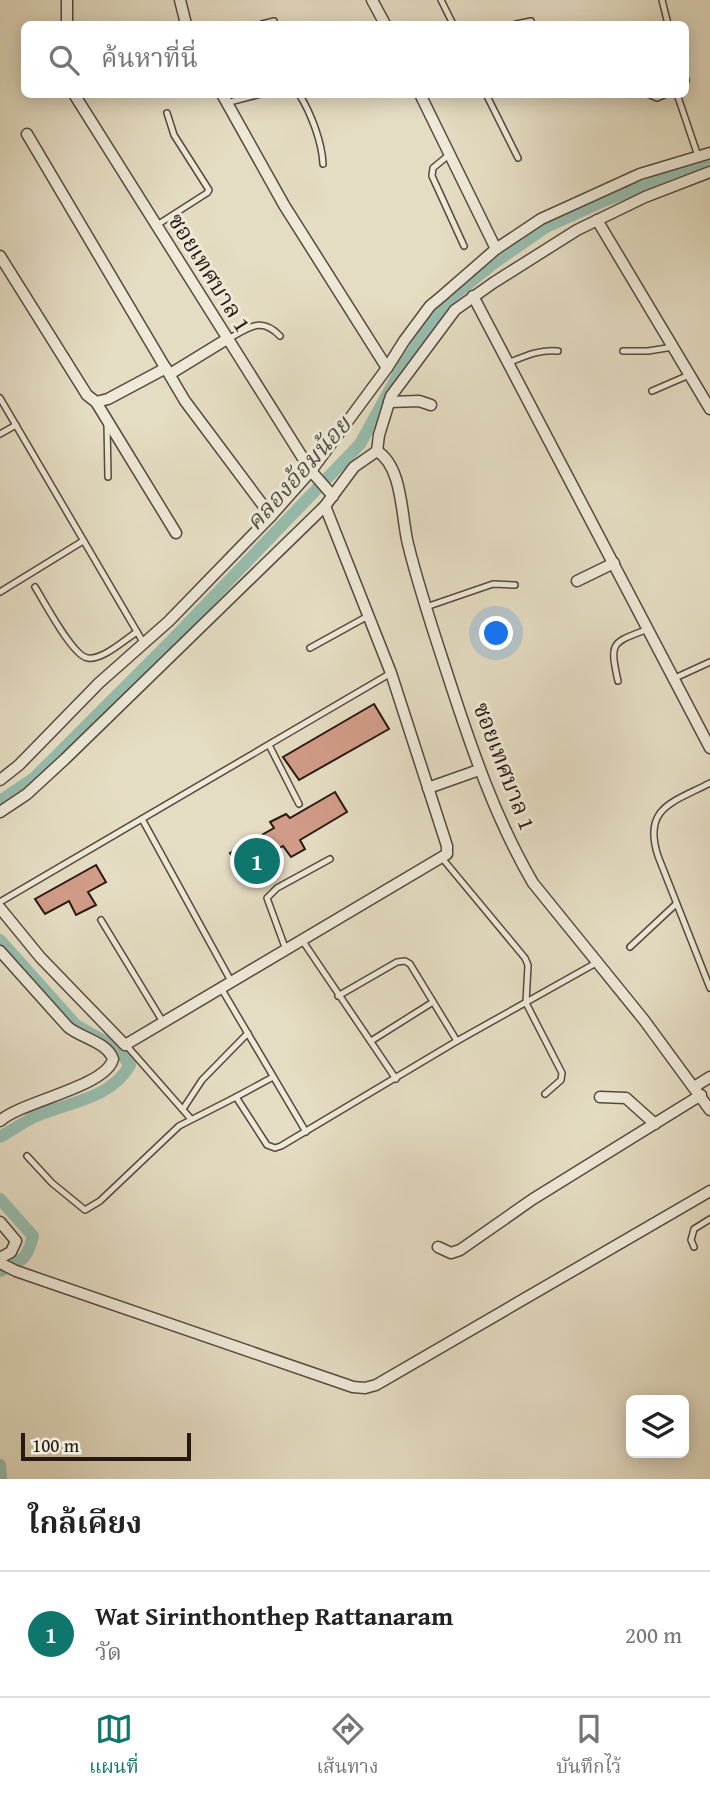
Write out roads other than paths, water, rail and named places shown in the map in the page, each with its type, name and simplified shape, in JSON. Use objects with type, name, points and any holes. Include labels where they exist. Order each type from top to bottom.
[{"type":"street","points":[[67,0],[67,21]]},
{"type":"street","points":[[180,0],[185,21]]},
{"type":"street","points":[[372,0],[383,21]]},
{"type":"street","name":"ซอยเทศบาล 1","points":[[76,98],[313,474],[330,492]]},
{"type":"street","points":[[422,98],[496,249]]},
{"type":"street","points":[[224,99],[284,205],[387,368]]},
{"type":"street","points":[[27,134],[200,423],[271,516]]},
{"type":"street","points":[[0,780],[19,765],[99,683],[139,637],[169,621],[313,474],[430,306],[496,249],[541,219],[640,174],[710,153]]},
{"type":"street","points":[[0,812],[27,794],[65,760],[325,506],[330,492],[354,467],[377,452],[389,402],[430,341],[455,310],[577,230],[645,197],[710,172]]},
{"type":"street","points":[[597,220],[710,409]]},
{"type":"street","points":[[0,256],[4,273],[87,395],[96,402],[176,533]]},
{"type":"street","points":[[473,296],[710,748]]},
{"type":"street","points":[[96,402],[168,371],[227,339]]},
{"type":"street","points":[[389,402],[419,401],[431,405]]},
{"type":"street","name":"ซอยเทศบาล 1","points":[[377,452],[386,457],[395,472],[407,543],[426,607],[479,770],[521,863],[533,883],[644,1020],[710,1110]]},
{"type":"street","points":[[0,908],[40,957],[125,1045],[447,854],[447,846],[391,673],[325,506]]},
{"type":"street","points":[[577,581],[614,564]]},
{"type":"street","points":[[428,788],[479,770]]},
{"type":"street","points":[[0,951],[76,1035],[107,1049],[113,1059],[108,1070],[81,1085],[16,1111],[0,1121]]},
{"type":"street","points":[[438,1247],[451,1253],[460,1250],[533,1199],[655,1124],[698,1091],[710,1077]]},
{"type":"street","points":[[600,1097],[626,1098],[655,1124]]},
{"type":"street","points":[[0,1222],[16,1241],[11,1252],[0,1261],[16,1271],[188,1332],[353,1387],[365,1388],[376,1385],[710,1191]]},
{"type":"lane","points":[[441,0],[452,21]]},
{"type":"lane","points":[[662,0],[667,21]]},
{"type":"lane","points":[[301,98],[314,127],[323,164]]},
{"type":"lane","points":[[488,98],[518,158]]},
{"type":"lane","points":[[678,98],[698,156]]},
{"type":"lane","points":[[156,226],[209,190],[174,135],[167,113]]},
{"type":"lane","points":[[450,154],[433,168],[432,176],[464,246]]},
{"type":"lane","points":[[227,339],[252,326],[262,324],[271,327],[280,336]]},
{"type":"lane","points":[[623,351],[673,347]]},
{"type":"lane","points":[[508,363],[538,352],[558,351]]},
{"type":"lane","points":[[652,391],[690,375]]},
{"type":"lane","points":[[0,398],[139,637],[89,659],[82,657],[71,645],[35,587]]},
{"type":"lane","points":[[107,420],[108,477]]},
{"type":"lane","points":[[0,434],[16,425]]},
{"type":"lane","points":[[0,592],[83,541]]},
{"type":"lane","points":[[426,607],[493,584],[514,585]]},
{"type":"lane","points":[[310,648],[368,616]]},
{"type":"lane","points":[[618,681],[612,655],[615,645],[620,640],[648,629]]},
{"type":"lane","points":[[674,679],[710,662]]},
{"type":"lane","points":[[0,902],[391,673]]},
{"type":"lane","points":[[269,745],[299,804]]},
{"type":"lane","points":[[710,783],[663,808],[653,827],[654,842],[710,988]]},
{"type":"lane","points":[[142,819],[226,984],[247,1033],[306,1132]]},
{"type":"lane","points":[[442,858],[525,958],[528,965],[526,1003],[562,1073],[561,1080],[545,1094]]},
{"type":"lane","points":[[286,950],[267,898],[276,888],[330,859]]},
{"type":"lane","points":[[630,947],[676,904]]},
{"type":"lane","points":[[102,920],[163,1022]]},
{"type":"lane","points":[[302,940],[396,1079]]},
{"type":"lane","points":[[338,996],[397,962],[405,961],[410,964],[457,1041]]},
{"type":"lane","points":[[236,1097],[264,1142],[271,1147],[281,1146],[457,1041],[596,963]]},
{"type":"lane","points":[[371,1041],[433,1002]]},
{"type":"lane","points":[[183,1109],[202,1080],[247,1033]]},
{"type":"lane","points":[[125,1045],[191,1119]]},
{"type":"lane","points":[[27,1156],[52,1183],[85,1210],[100,1201],[179,1126],[273,1077]]},
{"type":"lane","points":[[694,1247],[691,1234],[710,1219]]},
{"type":"waterway","name":"คลองอ้อมน้อย","points":[[0,801],[34,778],[169,643],[360,444],[404,364],[448,300],[494,263],[546,227],[606,200],[710,163]]},
{"type":"waterway","name":"คลองอ้อมน้อย","points":[[0,940],[76,1025],[116,1048],[130,1065],[121,1077],[100,1093],[34,1117],[0,1137]]},
{"type":"waterway","name":"คลองอ้อมน้อย","points":[[0,1199],[33,1236],[22,1259],[0,1271]]},
{"type":"waterway","name":"คลองอ้อมน้อย","points":[[0,1465],[1,1479]]},
{"type":"place","name":"Wat Sirinthonthep Rattanaram","points":[[257,861]]}]
